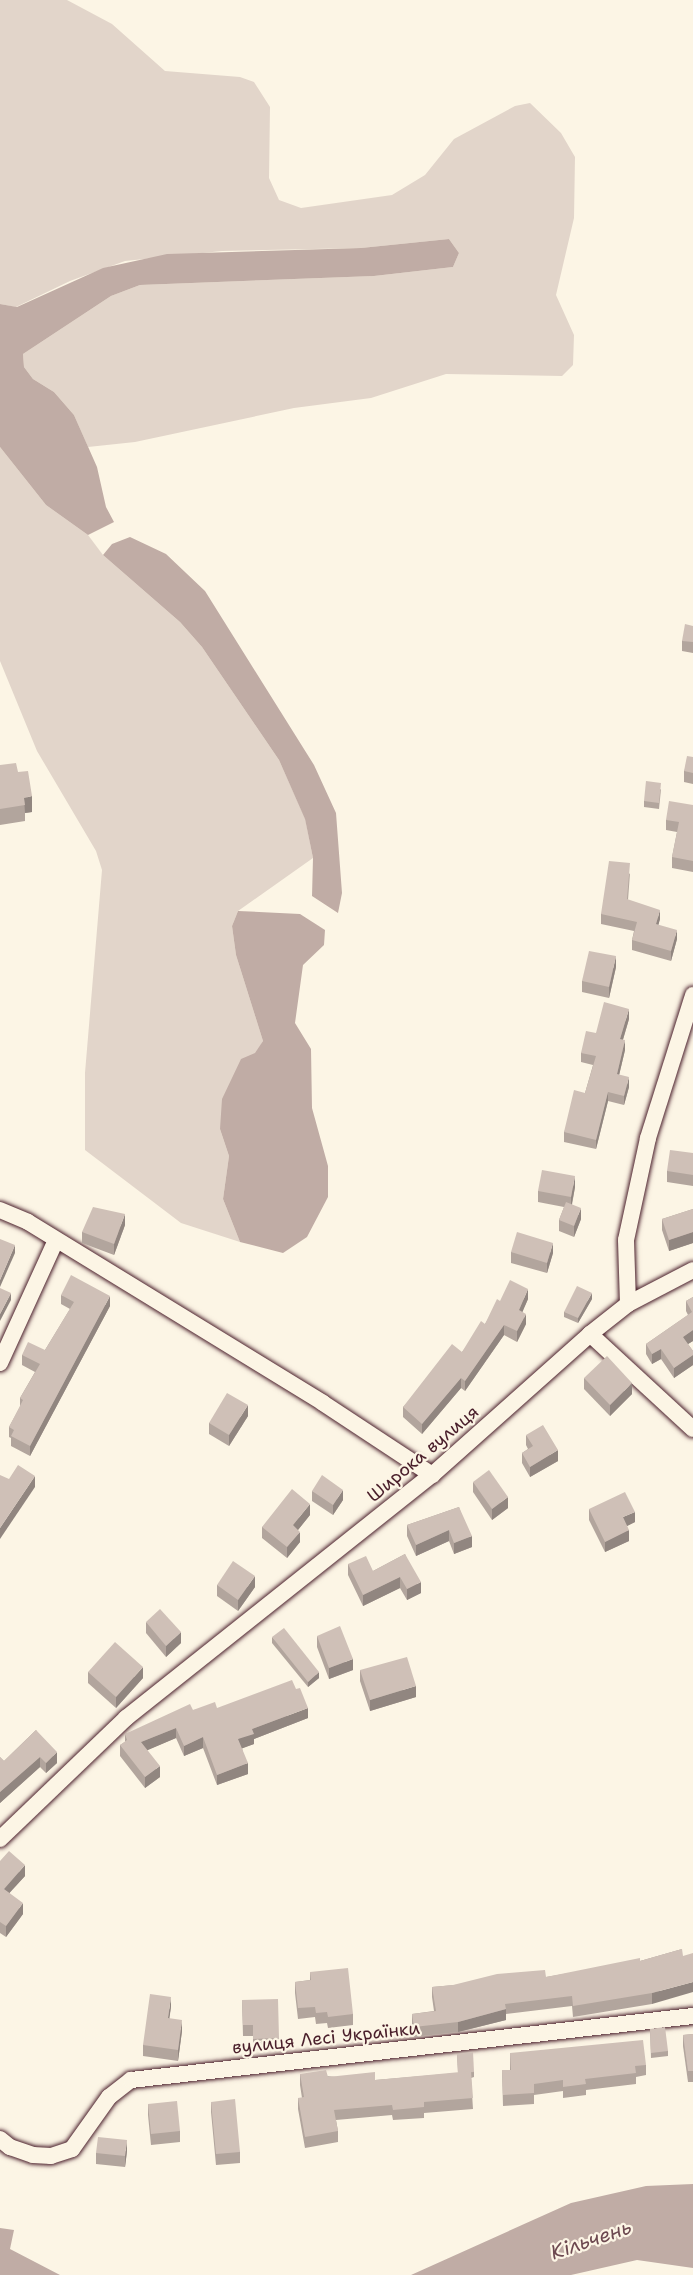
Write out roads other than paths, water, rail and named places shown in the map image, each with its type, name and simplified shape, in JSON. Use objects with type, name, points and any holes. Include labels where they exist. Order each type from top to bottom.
[{"type":"street","points":[[628,1304],[626,1240],[648,1138],[693,995]]},
{"type":"street","points":[[0,1210],[56,1240],[323,1403],[432,1475]]},
{"type":"street","points":[[0,1363],[56,1240]]},
{"type":"street","name":"Широка вулиця","points":[[0,1839],[126,1718],[432,1475],[590,1334],[628,1304],[693,1270]]},
{"type":"street","points":[[590,1334],[693,1429]]},
{"type":"street","name":"вулиця Лесі Українки","points":[[0,2139],[10,2147],[33,2154],[51,2156],[72,2149],[109,2097],[131,2080],[693,2016]]},
{"type":"water","points":[[449,239],[459,253],[453,267],[374,276],[140,285],[111,296],[23,354],[24,367],[33,379],[54,392],[74,415],[97,467],[106,507],[114,522],[88,535],[46,505],[0,447],[0,304],[17,307],[103,268],[167,254],[361,248]]},
{"type":"water","points":[[130,537],[166,554],[205,591],[314,765],[336,813],[342,893],[338,913],[312,896],[313,858],[305,819],[279,760],[202,647],[180,622],[103,555],[112,544]]},
{"type":"water","points":[[238,911],[300,914],[325,930],[324,945],[303,965],[295,1023],[311,1049],[312,1108],[328,1166],[328,1197],[307,1237],[283,1253],[240,1242],[223,1199],[229,1156],[220,1129],[222,1099],[241,1059],[255,1053],[263,1041],[236,955],[232,926]]},
{"type":"water","name":"Кільчень","points":[[693,2184],[693,2268],[637,2260],[571,2275],[411,2275],[571,2203],[646,2186]]},
{"type":"water","points":[[0,2228],[14,2230],[10,2249],[60,2275],[0,2275]]}]
